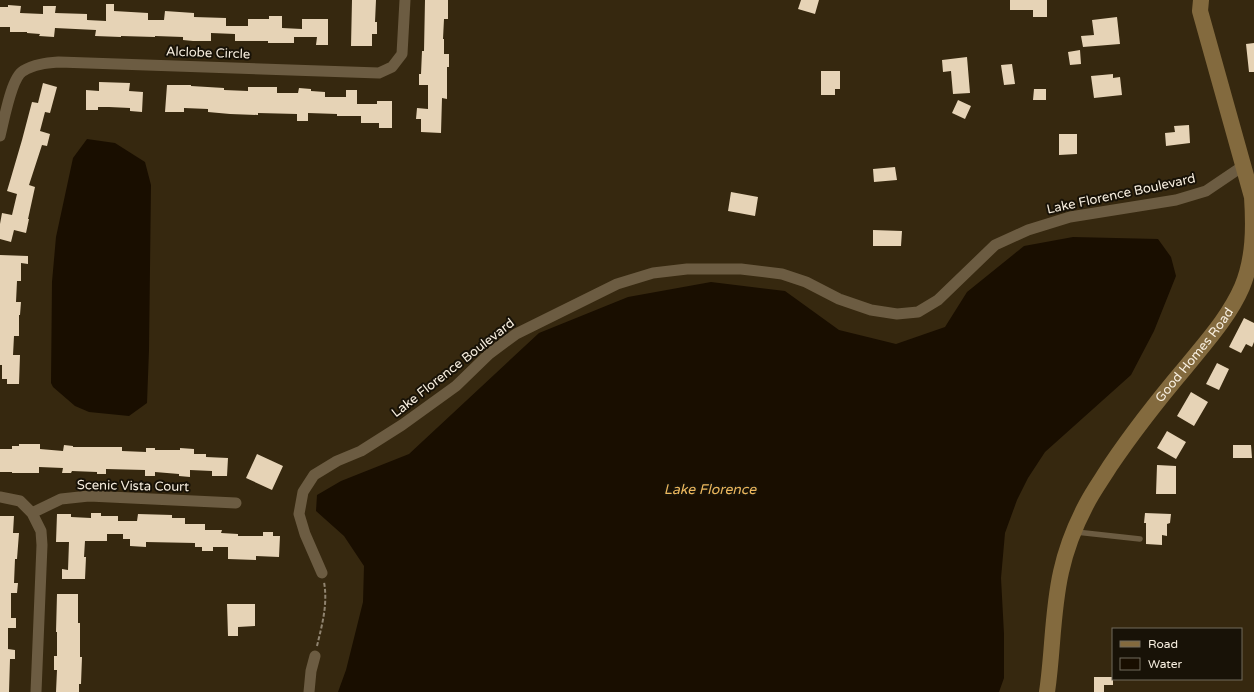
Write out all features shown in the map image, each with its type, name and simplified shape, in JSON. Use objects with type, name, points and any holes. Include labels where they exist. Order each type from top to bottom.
[{"type":"street","name":"Alclobe Circle","points":[[0,136],[13,84],[22,71],[38,65],[59,62],[379,73],[392,67],[402,54],[405,0]]},
{"type":"street","name":"Good Homes Road","points":[[1047,692],[1056,602],[1061,573],[1068,548],[1087,503],[1119,453],[1147,414],[1225,319],[1242,286],[1250,258],[1254,227],[1253,197],[1200,11],[1201,0]]},
{"type":"street","name":"Lake Florence Boulevard","points":[[322,573],[305,534],[300,514],[303,492],[314,475],[337,461],[362,451],[402,426],[456,386],[489,354],[516,334],[617,284],[653,273],[687,269],[741,269],[782,274],[806,282],[838,299],[871,310],[897,314],[918,312],[938,300],[995,245],[1028,230],[1070,217],[1176,200],[1206,191],[1243,166]]},
{"type":"street","name":"Scenic Vista Court","points":[[32,513],[61,499],[89,496],[236,503]]},
{"type":"street","points":[[0,497],[20,501],[32,513],[42,531],[36,692]]},
{"type":"street","points":[[309,692],[311,671],[315,656]]},
{"type":"lane","points":[[1074,532],[1140,539]]},
{"type":"path","points":[[315,656],[324,619],[326,592],[322,573]]},
{"type":"water","points":[[87,139],[115,143],[145,162],[151,185],[147,403],[129,416],[89,412],[75,406],[53,387],[51,383],[52,282],[56,237],[73,158]]},
{"type":"water","name":"Lake Florence","points":[[1073,237],[1158,239],[1171,257],[1176,276],[1154,331],[1131,375],[1045,452],[1028,478],[1017,500],[1005,533],[1001,578],[1004,634],[1004,678],[999,692],[338,692],[346,670],[363,602],[364,566],[344,536],[316,511],[317,495],[341,481],[409,454],[539,333],[628,297],[711,282],[785,291],[839,330],[896,344],[945,327],[967,292],[1024,246]]},
{"type":"building","points":[[352,0],[376,0],[375,22],[377,22],[377,34],[372,34],[372,46],[351,46]]},
{"type":"building","points":[[425,0],[448,0],[448,19],[444,19],[443,39],[444,54],[449,54],[449,67],[447,67],[447,99],[442,98],[441,133],[421,132],[421,119],[416,119],[417,108],[428,109],[428,85],[419,85],[422,51],[424,51]]},
{"type":"building","points":[[801,0],[819,0],[815,14],[798,9]]},
{"type":"building","points":[[1010,0],[1047,0],[1047,17],[1033,17],[1033,10],[1010,10]]},
{"type":"building","points":[[106,4],[114,4],[114,11],[148,13],[148,20],[164,20],[165,11],[194,13],[194,17],[226,18],[226,26],[248,26],[248,19],[269,19],[269,16],[282,16],[282,28],[302,29],[302,19],[328,19],[328,45],[316,45],[317,37],[294,37],[294,43],[268,43],[268,41],[235,41],[235,34],[211,33],[211,41],[193,41],[183,40],[183,37],[95,36],[96,30],[55,28],[54,37],[39,36],[40,34],[27,32],[10,32],[10,27],[0,27],[0,7],[8,7],[8,5],[21,6],[20,13],[43,14],[43,6],[56,6],[55,13],[87,14],[87,20],[106,21]]},
{"type":"building","points":[[1117,17],[1120,44],[1083,47],[1081,36],[1094,35],[1092,20]]},
{"type":"building","points":[[1254,43],[1254,72],[1249,72],[1246,44]]},
{"type":"building","points":[[1080,50],[1081,64],[1070,65],[1068,52]]},
{"type":"building","points":[[967,57],[970,93],[953,94],[951,71],[943,72],[942,60]]},
{"type":"building","points":[[1012,64],[1015,84],[1004,85],[1001,65]]},
{"type":"building","points":[[821,71],[840,71],[840,89],[835,89],[835,95],[821,95]]},
{"type":"building","points":[[1113,74],[1113,78],[1120,77],[1122,95],[1094,98],[1091,76]]},
{"type":"building","points":[[99,82],[130,83],[129,91],[143,92],[142,112],[130,111],[130,108],[109,107],[98,107],[98,110],[86,110],[86,90],[99,91]]},
{"type":"building","points":[[43,83],[57,87],[50,113],[45,112],[40,131],[50,134],[47,146],[42,145],[29,185],[35,187],[26,233],[14,230],[11,242],[0,239],[2,213],[12,215],[17,194],[7,191],[32,102],[38,103]]},
{"type":"building","points":[[167,85],[191,85],[224,88],[224,90],[248,91],[248,87],[277,87],[277,93],[298,93],[299,88],[325,92],[325,97],[346,97],[346,90],[357,90],[357,104],[377,104],[377,101],[392,101],[392,128],[379,128],[379,123],[361,123],[361,116],[337,116],[337,114],[308,113],[308,121],[297,121],[297,114],[230,114],[208,112],[208,109],[184,108],[184,112],[165,112]]},
{"type":"building","points":[[1034,89],[1046,89],[1046,100],[1033,100]]},
{"type":"building","points":[[958,100],[971,106],[965,119],[952,113]]},
{"type":"building","points":[[1189,125],[1190,143],[1166,146],[1165,133],[1175,132],[1174,126]]},
{"type":"building","points":[[1059,134],[1077,134],[1077,154],[1059,155]]},
{"type":"building","points":[[895,167],[897,180],[874,182],[873,169]]},
{"type":"building","points":[[731,192],[758,197],[755,216],[728,211]]},
{"type":"building","points":[[873,230],[902,231],[901,246],[873,246]]},
{"type":"building","points":[[0,255],[28,256],[28,264],[21,263],[21,281],[17,281],[16,302],[21,302],[19,315],[19,336],[14,336],[13,355],[20,355],[19,384],[7,384],[7,379],[2,379],[2,365],[0,365]]},
{"type":"building","points":[[1244,318],[1254,323],[1254,342],[1252,347],[1246,344],[1241,353],[1229,347]]},
{"type":"building","points":[[1217,363],[1229,369],[1219,390],[1206,384]]},
{"type":"building","points":[[1191,392],[1208,402],[1194,426],[1177,416]]},
{"type":"building","points":[[1167,431],[1186,442],[1176,459],[1157,448]]},
{"type":"building","points":[[19,444],[40,444],[40,449],[63,451],[64,445],[73,447],[122,447],[122,451],[146,452],[146,448],[155,448],[155,450],[180,450],[180,448],[194,449],[194,454],[206,454],[206,457],[228,458],[227,476],[212,476],[212,471],[190,470],[190,477],[179,476],[179,474],[155,472],[155,476],[145,476],[145,470],[106,469],[106,474],[97,474],[97,472],[72,471],[71,473],[62,473],[63,468],[39,467],[39,473],[0,472],[0,449],[12,449],[12,446],[19,446]]},
{"type":"building","points":[[1233,445],[1251,445],[1252,458],[1233,458]]},
{"type":"building","points":[[257,454],[283,466],[272,490],[246,478]]},
{"type":"building","points":[[1157,465],[1176,466],[1176,494],[1156,494]]},
{"type":"building","points":[[91,513],[101,513],[101,516],[118,516],[118,521],[137,521],[138,514],[172,515],[172,518],[185,518],[185,524],[205,524],[205,530],[222,530],[221,533],[238,534],[238,536],[263,536],[263,532],[273,532],[273,536],[280,536],[279,557],[256,556],[256,560],[228,559],[228,547],[213,547],[213,551],[202,551],[202,547],[195,547],[195,543],[146,542],[146,547],[130,546],[130,539],[123,539],[123,534],[107,534],[107,541],[85,541],[85,579],[62,579],[62,569],[68,570],[69,542],[56,542],[57,514],[71,514],[71,517],[91,518]]},
{"type":"building","points":[[1145,513],[1171,514],[1170,523],[1167,524],[1167,536],[1162,535],[1162,545],[1146,544],[1146,523],[1144,523]]},
{"type":"building","points":[[0,516],[14,516],[13,533],[19,533],[17,559],[15,559],[14,583],[18,583],[17,593],[11,593],[11,618],[16,618],[16,628],[8,628],[8,649],[15,650],[15,659],[10,659],[9,692],[0,692]]},
{"type":"building","points":[[57,594],[78,594],[80,657],[82,657],[81,684],[79,684],[79,692],[56,692],[57,670],[54,670],[54,656],[57,656]]},
{"type":"building","points":[[227,604],[255,604],[255,626],[238,627],[238,636],[228,636]]},
{"type":"building","points":[[1094,677],[1112,677],[1113,685],[1104,685],[1104,692],[1094,692]]}]
